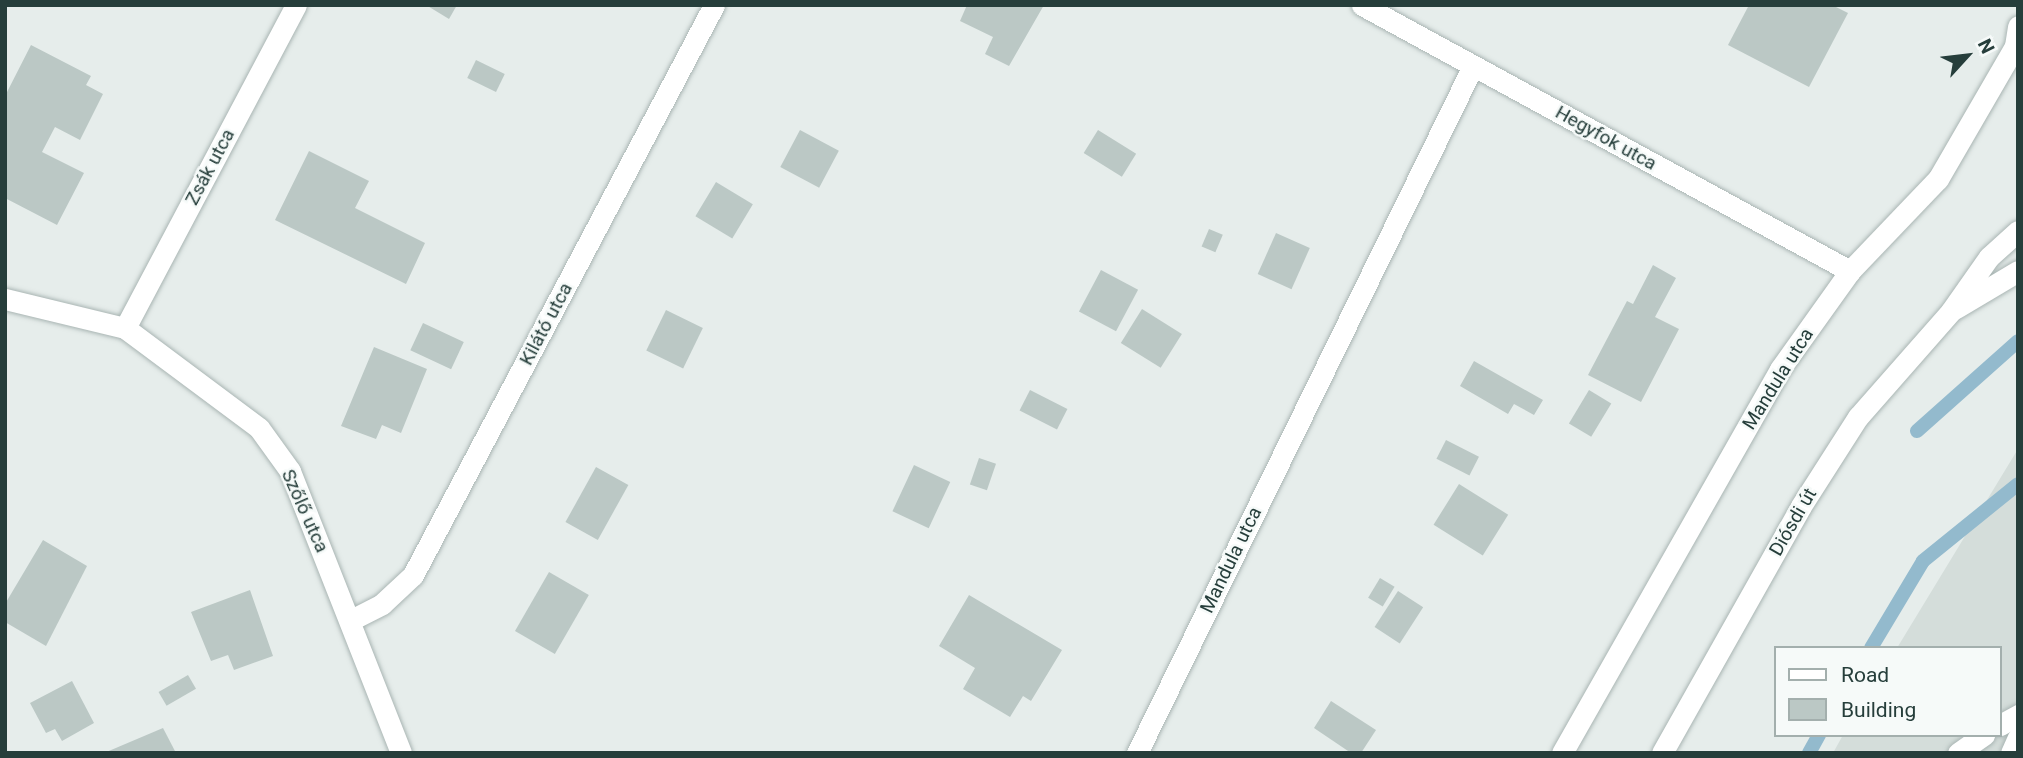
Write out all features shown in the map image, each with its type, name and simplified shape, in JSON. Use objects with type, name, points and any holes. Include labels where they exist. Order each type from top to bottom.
[{"type":"street","name":"Zsák utca","points":[[125,328],[296,5]]},
{"type":"street","name":"Kilátó utca","points":[[351,620],[382,604],[413,575],[714,5]]},
{"type":"street","name":"Hegyfok utca","points":[[1362,5],[1850,271]]},
{"type":"street","name":"Mandula utca","points":[[1562,753],[1780,369],[1850,271],[1938,179],[2015,46],[2018,26]]},
{"type":"street","name":"Mandula utca","points":[[1138,753],[1473,66]]},
{"type":"street","name":"Diósdi út","points":[[1662,753],[1801,506],[1858,417],[1951,311],[1989,257],[2018,232]]},
{"type":"street","name":"Diósdi út","points":[[1951,311],[2018,271]]},
{"type":"street","name":"Szőlő utca","points":[[5,299],[125,328],[259,428],[290,471],[351,620],[401,753]]},
{"type":"street","points":[[2002,724],[2018,715]]},
{"type":"street","points":[[1958,753],[1981,737]]},
{"type":"street","points":[[2011,753],[2018,737]]},
{"type":"shaded area","points":[[2018,449],[2018,753],[1833,753],[1842,737],[2002,737],[2002,646],[1898,646]]},
{"type":"building","points":[[426,5],[457,5],[449,19]]},
{"type":"building","points":[[967,5],[1044,5],[1009,66],[985,54],[993,37],[960,21]]},
{"type":"building","points":[[1749,5],[1832,5],[1848,13],[1809,87],[1728,45]]},
{"type":"building","points":[[31,45],[91,76],[86,85],[103,94],[80,140],[55,127],[42,152],[84,173],[57,225],[5,198],[5,96]]},
{"type":"building","points":[[476,60],[505,74],[496,92],[467,78]]},
{"type":"building","points":[[800,130],[839,151],[819,188],[780,167]]},
{"type":"building","points":[[1098,130],[1136,154],[1122,177],[1084,153]]},
{"type":"building","points":[[309,151],[369,181],[355,208],[425,243],[406,284],[275,220]]},
{"type":"building","points":[[716,182],[753,204],[732,238],[695,216]]},
{"type":"building","points":[[1209,229],[1223,235],[1215,252],[1202,246]]},
{"type":"building","points":[[1276,233],[1310,248],[1291,289],[1258,274]]},
{"type":"building","points":[[1653,265],[1676,278],[1655,317],[1679,329],[1641,402],[1588,375],[1627,301],[1633,304]]},
{"type":"building","points":[[1101,270],[1138,290],[1116,331],[1079,311]]},
{"type":"building","points":[[1142,309],[1182,334],[1161,368],[1121,343]]},
{"type":"building","points":[[666,310],[703,328],[683,368],[646,350]]},
{"type":"building","points":[[423,323],[464,342],[451,369],[410,350]]},
{"type":"building","points":[[374,347],[427,369],[401,433],[382,425],[376,439],[341,426]]},
{"type":"building","points":[[1474,361],[1543,400],[1534,415],[1514,404],[1508,414],[1460,386]]},
{"type":"building","points":[[1030,390],[1067,409],[1057,430],[1020,410]]},
{"type":"building","points":[[1589,390],[1611,403],[1591,437],[1569,423]]},
{"type":"building","points":[[1446,440],[1479,457],[1469,476],[1436,459]]},
{"type":"building","points":[[979,458],[996,464],[987,490],[970,484]]},
{"type":"building","points":[[914,465],[950,482],[929,528],[892,511]]},
{"type":"building","points":[[596,467],[628,485],[598,540],[565,522]]},
{"type":"building","points":[[1459,484],[1508,515],[1483,555],[1434,525]]},
{"type":"building","points":[[43,540],[87,566],[46,646],[5,622],[5,604]]},
{"type":"building","points":[[549,572],[589,595],[555,654],[515,631]]},
{"type":"building","points":[[1380,578],[1395,587],[1383,606],[1368,598]]},
{"type":"building","points":[[250,590],[273,656],[234,670],[228,655],[211,661],[191,612]]},
{"type":"building","points":[[1398,591],[1423,607],[1400,643],[1375,627]]},
{"type":"building","points":[[969,595],[1062,650],[1031,701],[1023,696],[1010,717],[963,689],[975,668],[939,646]]},
{"type":"building","points":[[188,675],[196,689],[167,706],[159,692]]},
{"type":"building","points":[[72,681],[94,723],[62,741],[55,729],[46,733],[30,703]]},
{"type":"building","points":[[1331,701],[1376,730],[1361,753],[1351,753],[1314,728]]},
{"type":"building","points":[[163,728],[176,753],[104,753]]},
{"type":"waterway","points":[[1917,431],[2018,341]]},
{"type":"waterway","points":[[1872,646],[1923,561],[2018,484]]},
{"type":"waterway","points":[[1809,753],[1818,737]]}]
